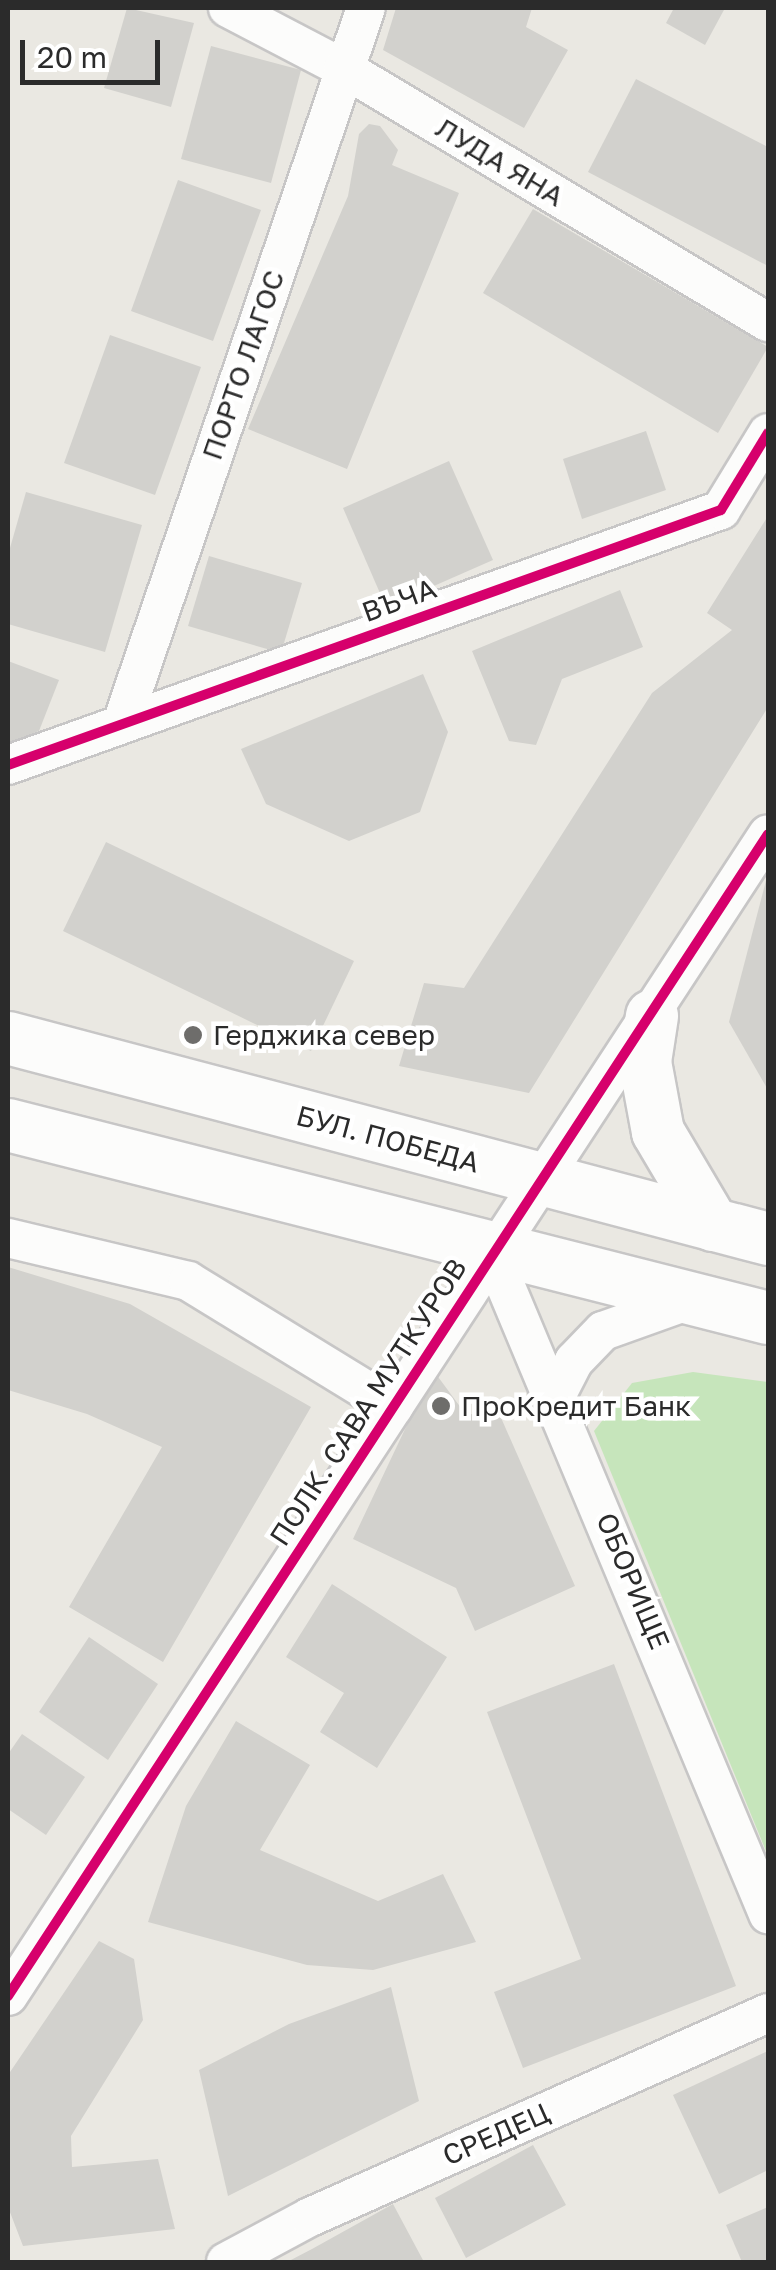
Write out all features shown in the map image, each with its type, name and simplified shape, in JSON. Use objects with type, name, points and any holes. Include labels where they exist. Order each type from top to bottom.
[{"type":"main road","points":[[652,1016],[645,1062],[658,1132],[712,1225]]},
{"type":"main road","name":"БУЛ. ПОБЕДА","points":[[8,1038],[768,1239]]},
{"type":"main road","points":[[8,1125],[490,1251],[768,1318]]},
{"type":"street","name":"ЛУДА ЯНА","points":[[228,8],[343,68],[768,322]]},
{"type":"street","name":"ПОРТО ЛАГОС","points":[[122,723],[366,8]]},
{"type":"street","name":"ВЪЧА","points":[[8,765],[721,510],[768,433]]},
{"type":"street","name":"ПОЛК. САВА МУТКУРОВ","points":[[8,1996],[394,1408],[490,1251],[652,1016],[768,834]]},
{"type":"street","points":[[8,1238],[188,1280],[394,1408]]},
{"type":"street","name":"ОБОРИЩЕ","points":[[490,1251],[522,1336],[554,1398],[768,1914]]},
{"type":"street","points":[[554,1398],[574,1361],[603,1331],[690,1300]]},
{"type":"street","name":"СРЕДЕЦ","points":[[226,2262],[310,2216],[768,2013]]},
{"type":"green space","points":[[693,1372],[768,1382],[768,1856],[594,1431],[632,1383]]},
{"type":"building","points":[[127,8],[194,23],[171,107],[104,88]]},
{"type":"building","points":[[396,8],[532,8],[526,27],[568,50],[524,128],[383,50]]},
{"type":"building","points":[[674,8],[725,8],[705,45],[666,23]]},
{"type":"building","points":[[211,46],[301,70],[271,183],[181,159]]},
{"type":"building","points":[[636,79],[768,147],[768,266],[588,172]]},
{"type":"building","points":[[369,124],[380,126],[398,150],[392,165],[459,193],[347,469],[248,429],[348,196],[359,134]]},
{"type":"building","points":[[178,180],[261,210],[213,341],[131,311]]},
{"type":"building","points":[[533,209],[768,347],[718,433],[483,293]]},
{"type":"building","points":[[110,335],[201,367],[155,495],[64,463]]},
{"type":"building","points":[[646,431],[666,490],[582,519],[563,459]]},
{"type":"building","points":[[449,461],[493,560],[386,607],[343,508]]},
{"type":"building","points":[[26,492],[142,525],[105,652],[8,624],[8,555]]},
{"type":"building","points":[[768,516],[768,707],[529,1093],[399,1066],[424,983],[464,988],[652,693],[732,630],[707,613]]},
{"type":"building","points":[[209,556],[302,583],[281,653],[188,626]]},
{"type":"building","points":[[620,590],[643,647],[562,679],[536,745],[509,741],[472,651]]},
{"type":"building","points":[[8,661],[59,680],[39,731],[8,744]]},
{"type":"building","points":[[423,674],[448,732],[420,812],[349,841],[266,804],[241,749]]},
{"type":"building","points":[[106,842],[354,961],[311,1051],[63,931]]},
{"type":"building","points":[[768,873],[768,1090],[729,1022]]},
{"type":"building","points":[[8,1267],[130,1304],[311,1407],[163,1662],[69,1607],[162,1447],[87,1414],[8,1390]]},
{"type":"building","points":[[433,1370],[467,1416],[495,1404],[575,1586],[475,1631],[456,1588],[353,1539]]},
{"type":"building","points":[[332,1584],[447,1657],[377,1768],[320,1732],[344,1693],[286,1657]]},
{"type":"building","points":[[89,1637],[158,1684],[108,1760],[39,1712]]},
{"type":"building","points":[[614,1664],[736,1986],[523,2068],[494,1992],[581,1959],[487,1712]]},
{"type":"building","points":[[236,1721],[310,1765],[260,1850],[378,1901],[443,1874],[476,1942],[373,1970],[307,1965],[148,1922],[186,1806]]},
{"type":"building","points":[[22,1734],[85,1777],[46,1835],[8,1809],[8,1754]]},
{"type":"building","points":[[99,1941],[134,1959],[143,2020],[71,2136],[72,2167],[158,2159],[175,2229],[23,2246],[8,2207],[8,2075]]},
{"type":"building","points":[[391,1987],[419,2101],[228,2196],[199,2070],[289,2024]]},
{"type":"building","points":[[768,2051],[768,2170],[719,2194],[673,2095]]},
{"type":"building","points":[[533,2145],[566,2205],[466,2258],[435,2198]]},
{"type":"building","points":[[393,2204],[424,2262],[287,2262],[312,2249]]},
{"type":"building","points":[[768,2207],[768,2262],[742,2262],[726,2225]]},
{"type":"cycle path","points":[[8,765],[721,510],[768,433]]},
{"type":"cycle path","points":[[8,1996],[768,834]]},
{"type":"place","name":"Герджика север","points":[[193,1035]]},
{"type":"place","name":"ПроКредит Банк","points":[[441,1406]]}]
